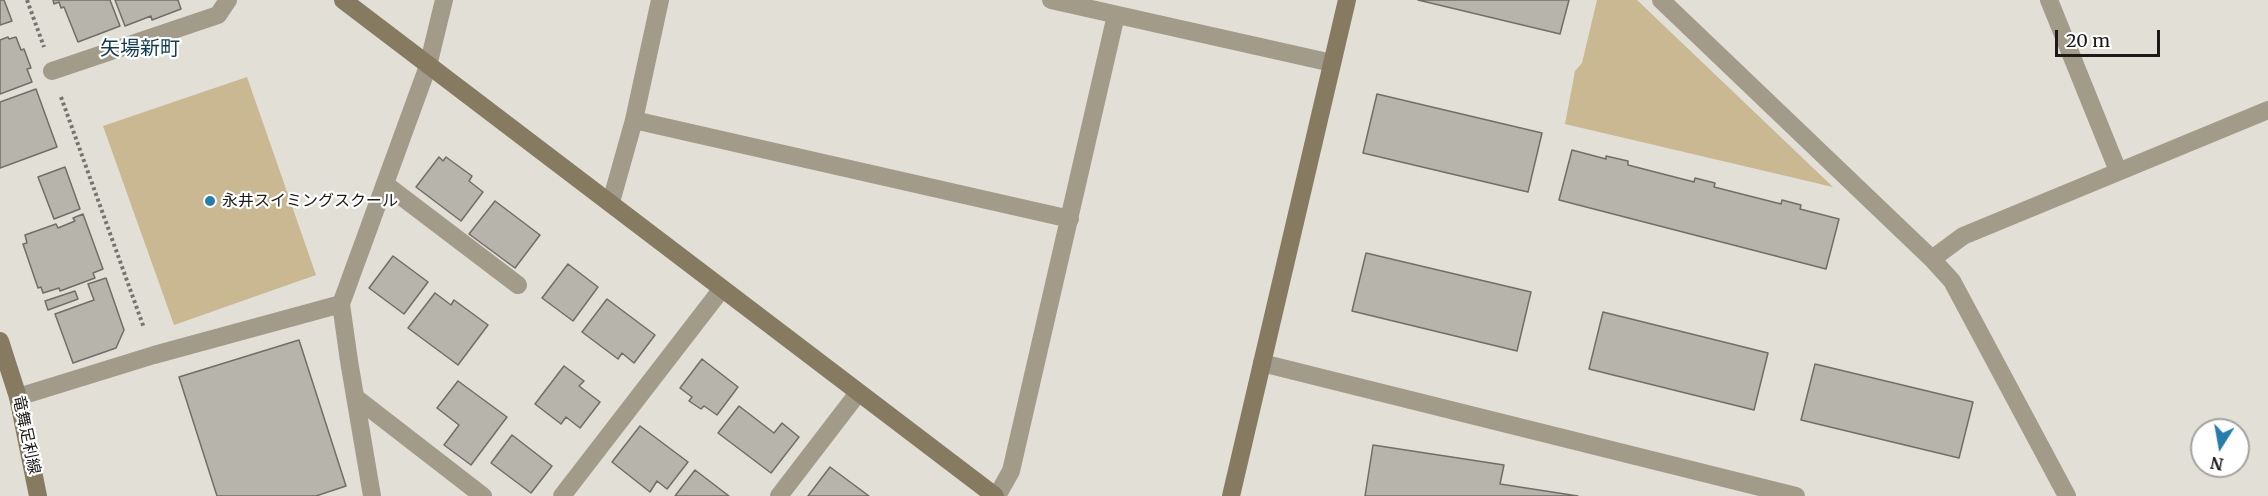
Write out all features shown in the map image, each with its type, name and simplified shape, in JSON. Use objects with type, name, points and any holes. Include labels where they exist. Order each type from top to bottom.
[{"type":"street","points":[[52,71],[218,15],[228,0]]},
{"type":"street","points":[[343,0],[611,202],[721,290],[996,496],[1011,471],[1116,15]]},
{"type":"street","points":[[372,496],[341,304],[428,66],[444,0]]},
{"type":"street","points":[[611,202],[634,120],[660,0]]},
{"type":"street","points":[[1050,0],[1332,63]]},
{"type":"street","points":[[1231,496],[1347,0]]},
{"type":"street","points":[[1661,0],[1932,259],[1952,281],[2067,496]]},
{"type":"street","points":[[2049,0],[2118,171]]},
{"type":"street","points":[[1932,259],[1963,236],[2268,110]]},
{"type":"street","points":[[634,120],[1070,219]]},
{"type":"street","points":[[385,184],[518,285]]},
{"type":"street","points":[[562,496],[721,290]]},
{"type":"street","points":[[18,397],[154,355],[341,304]]},
{"type":"street","name":"竜舞足利線","points":[[1,347],[18,397],[38,496]]},
{"type":"street","points":[[1262,363],[1796,496]]},
{"type":"street","points":[[779,496],[858,393]]},
{"type":"street","points":[[355,397],[483,496]]},
{"type":"path","points":[[27,0],[144,328]]},
{"type":"shaded area","points":[[1597,0],[1637,0],[1833,187],[1565,124],[1575,71],[1582,63]]},
{"type":"shaded area","name":"永井スイミングスクール","points":[[247,77],[316,275],[174,325],[103,126]]},
{"type":"building","points":[[0,0],[4,0],[12,21],[0,25]]},
{"type":"building","points":[[53,0],[110,0],[120,26],[78,42],[64,7],[61,8],[59,2],[54,4]]},
{"type":"building","points":[[115,0],[178,0],[181,9],[152,20],[151,16],[125,26]]},
{"type":"building","points":[[1418,0],[1569,0],[1560,34]]},
{"type":"building","points":[[8,37],[9,39],[16,37],[21,50],[24,49],[31,68],[27,69],[32,82],[0,94],[0,40]]},
{"type":"building","points":[[36,89],[57,147],[0,168],[0,102]]},
{"type":"building","points":[[1377,94],[1542,133],[1528,192],[1363,153]]},
{"type":"building","points":[[1572,150],[1606,159],[1606,156],[1628,161],[1628,165],[1694,182],[1695,178],[1715,183],[1714,187],[1781,204],[1782,200],[1801,205],[1800,209],[1839,219],[1826,269],[1559,200]]},
{"type":"building","points":[[439,157],[443,161],[446,157],[472,176],[469,181],[483,192],[461,221],[416,187]]},
{"type":"building","points":[[65,167],[80,209],[54,219],[38,177]]},
{"type":"building","points":[[495,201],[540,235],[515,268],[469,234]]},
{"type":"building","points":[[83,214],[103,269],[93,273],[95,278],[60,291],[59,288],[43,293],[41,287],[38,288],[23,244],[27,243],[25,235],[56,224],[58,228],[75,221],[73,218]]},
{"type":"building","points":[[1366,253],[1531,292],[1517,351],[1352,311]]},
{"type":"building","points":[[393,256],[428,282],[404,314],[369,288]]},
{"type":"building","points":[[568,264],[598,287],[573,321],[542,298]]},
{"type":"building","points":[[106,278],[124,330],[116,348],[73,363],[55,314],[94,300],[88,284]]},
{"type":"building","points":[[75,291],[78,299],[48,310],[45,301]]},
{"type":"building","points":[[435,293],[451,305],[454,300],[488,325],[458,365],[408,328]]},
{"type":"building","points":[[607,299],[655,335],[634,363],[622,353],[618,359],[582,332]]},
{"type":"building","points":[[1603,312],[1768,353],[1754,410],[1589,369]]},
{"type":"building","points":[[299,340],[346,486],[316,496],[217,496],[179,377]]},
{"type":"building","points":[[702,359],[738,387],[717,415],[704,406],[701,409],[689,401],[692,397],[680,388]]},
{"type":"building","points":[[1815,364],[1973,402],[1959,458],[1801,420]]},
{"type":"building","points":[[564,366],[584,381],[579,386],[600,402],[580,428],[566,417],[561,424],[535,404]]},
{"type":"building","points":[[458,381],[507,417],[471,465],[444,445],[459,425],[437,408]]},
{"type":"building","points":[[739,406],[774,433],[782,423],[799,437],[771,473],[718,433]]},
{"type":"building","points":[[640,426],[688,462],[667,489],[657,481],[650,492],[612,462]]},
{"type":"building","points":[[512,435],[552,466],[531,493],[491,463]]},
{"type":"building","points":[[1373,445],[1504,465],[1500,484],[1578,496],[1365,496]]},
{"type":"building","points":[[830,467],[869,496],[808,496]]},
{"type":"building","points":[[695,470],[729,496],[675,496]]},
{"type":"place","name":"永井スイミングスクール","points":[[210,201]]},
{"type":"district","name":"矢場新町","points":[[140,49]]}]
